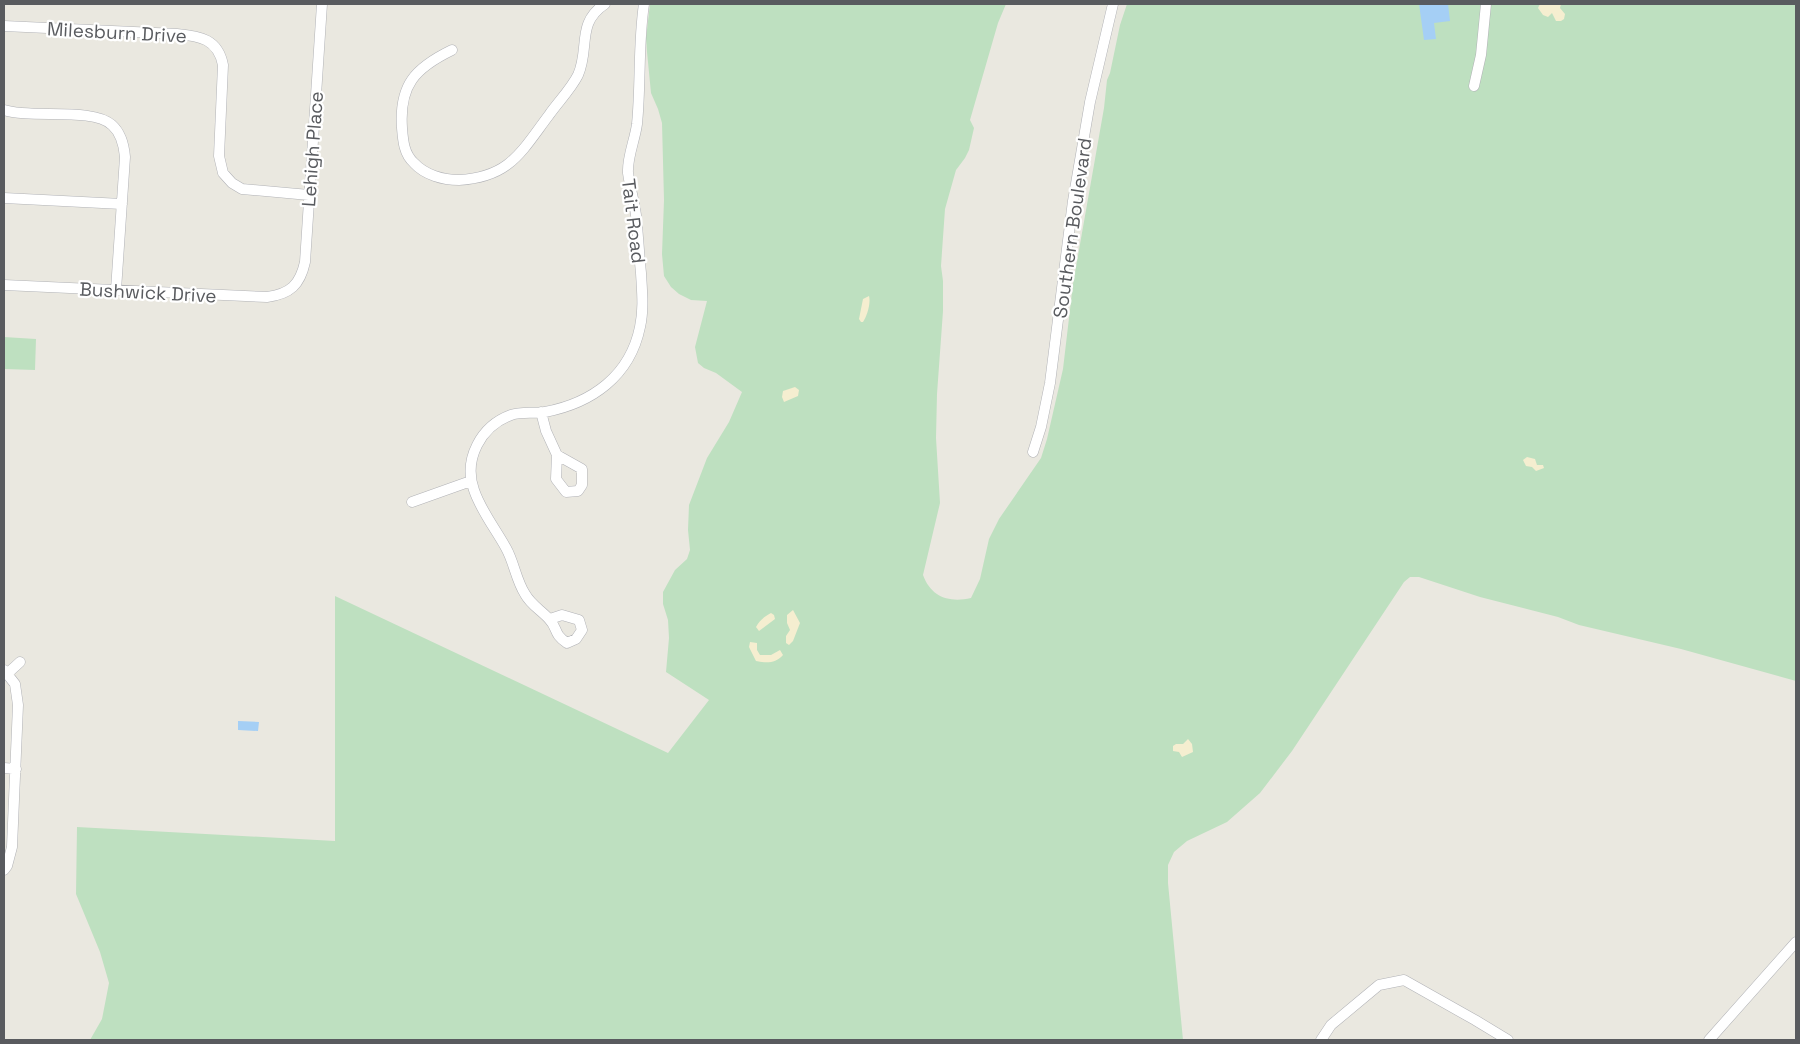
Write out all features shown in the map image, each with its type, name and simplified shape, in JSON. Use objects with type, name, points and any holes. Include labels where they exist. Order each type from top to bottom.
[{"type":"street","name":"Lehigh Place","points":[[291,289],[300,278],[305,262],[322,4]]},
{"type":"street","points":[[452,50],[420,69],[405,90],[402,111],[404,146],[414,164],[435,176],[456,180],[485,176],[495,173],[513,160],[569,88],[581,67],[588,21],[605,4]]},
{"type":"street","name":"Tait Road","points":[[471,481],[470,466],[472,456],[486,432],[494,424],[512,415],[524,412],[541,412],[568,406],[594,394],[615,376],[631,354],[640,327],[642,294],[637,229],[628,164],[637,125],[640,38],[644,4]]},
{"type":"street","name":"Southern Boulevard","points":[[1033,452],[1041,427],[1050,383],[1073,201],[1090,102],[1112,4]]},
{"type":"street","points":[[1474,86],[1481,55],[1486,4]]},
{"type":"street","name":"Milesburn Drive","points":[[4,26],[193,35],[209,41],[219,52],[223,65],[218,156],[223,173],[232,183],[242,189],[309,195]]},
{"type":"street","points":[[4,110],[24,114],[92,116],[102,118],[118,132],[124,147],[125,157],[116,290]]},
{"type":"street","points":[[4,198],[122,204]]},
{"type":"street","name":"Bushwick Drive","points":[[4,285],[267,297],[283,294],[291,289]]},
{"type":"street","points":[[541,412],[546,432],[557,456]]},
{"type":"street","points":[[412,502],[471,481],[482,510],[506,549],[525,594],[536,608],[550,619]]},
{"type":"street","points":[[4,870],[7,866],[12,847],[18,693],[15,684],[6,671],[20,662]]},
{"type":"street","points":[[4,768],[16,769]]},
{"type":"street","points":[[1709,1040],[1796,942]]},
{"type":"street","points":[[1321,1040],[1331,1025],[1379,985],[1404,980],[1508,1040]]},
{"type":"green space","points":[[650,4],[1006,4],[998,23],[970,120],[974,128],[969,150],[956,170],[945,209],[941,266],[943,311],[936,438],[940,503],[923,575],[926,583],[936,593],[942,597],[955,600],[971,598],[980,579],[989,539],[999,519],[1041,458],[1047,439],[1063,369],[1073,284],[1104,108],[1107,80],[1127,4],[1796,4],[1796,681],[1681,649],[1579,625],[1558,617],[1480,597],[1419,577],[1410,577],[1404,582],[1292,751],[1260,793],[1227,822],[1187,841],[1174,852],[1168,865],[1168,883],[1183,1040],[90,1040],[102,1019],[109,983],[100,952],[76,894],[77,827],[335,841],[335,596],[668,753],[709,700],[666,672],[669,638],[668,620],[663,604],[663,592],[675,570],[687,559],[690,550],[688,530],[689,505],[707,458],[729,422],[742,392],[716,373],[698,363],[695,347],[707,301],[691,300],[679,294],[671,287],[664,276],[662,254],[664,200],[662,123],[651,93],[646,38]]},
{"type":"green space","points":[[4,337],[36,339],[35,370],[4,369]]},
{"type":"sand","points":[[1540,4],[1561,4],[1560,8],[1565,14],[1564,19],[1556,21],[1552,13],[1548,17],[1543,15],[1538,8]]},
{"type":"sand","points":[[869,296],[867,313],[863,322],[861,322],[859,319],[863,299]]},
{"type":"sand","points":[[795,387],[799,390],[798,396],[784,402],[782,397],[783,391]]},
{"type":"sand","points":[[1527,457],[1535,459],[1537,465],[1543,465],[1544,468],[1536,471],[1532,467],[1526,466],[1523,460]]},
{"type":"sand","points":[[793,610],[800,623],[793,641],[789,645],[786,643],[786,636],[790,630],[787,623],[787,615]]},
{"type":"sand","points":[[771,613],[775,619],[759,631],[756,627],[762,619]]},
{"type":"sand","points":[[750,642],[757,643],[757,650],[760,655],[771,655],[780,650],[783,655],[777,660],[770,662],[756,661],[749,647]]},
{"type":"sand","points":[[1188,739],[1192,744],[1193,752],[1182,757],[1179,752],[1173,751],[1173,746],[1183,744]]},
{"type":"water","points":[[1419,4],[1448,4],[1450,21],[1434,23],[1436,39],[1424,40]]},
{"type":"water","points":[[238,721],[259,722],[258,731],[238,730]]}]
